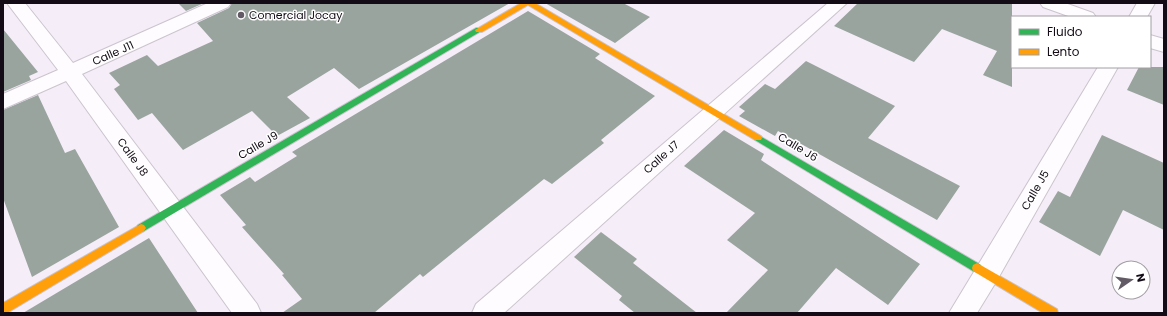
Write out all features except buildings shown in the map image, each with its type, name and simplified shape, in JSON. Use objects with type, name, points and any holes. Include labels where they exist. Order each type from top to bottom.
[{"type":"street","name":"Calle J8","points":[[16,3],[70,72],[248,313]]},
{"type":"street","name":"Calle J11","points":[[3,102],[222,3]]},
{"type":"street","name":"Calle J9","points":[[3,309],[526,3]]},
{"type":"street","name":"Calle J6","points":[[530,3],[1053,313]]},
{"type":"street","name":"Calle J7","points":[[485,313],[713,111],[838,3]]},
{"type":"street","points":[[1049,3],[1084,16]]},
{"type":"street","points":[[1139,16],[1146,3]]},
{"type":"street","points":[[1151,41],[1164,46]]},
{"type":"street","name":"Calle J5","points":[[962,313],[987,274],[1107,68]]},
{"type":"traffic: fast","points":[[141,228],[479,30]]},
{"type":"traffic: fast","points":[[758,138],[977,268]]},
{"type":"traffic: slow","points":[[479,30],[526,3]]},
{"type":"traffic: slow","points":[[530,3],[758,138]]},
{"type":"traffic: slow","points":[[3,309],[141,228]]},
{"type":"traffic: slow","points":[[977,268],[1053,313]]},
{"type":"place","name":"Comercial Jocay","points":[[241,15]]}]
